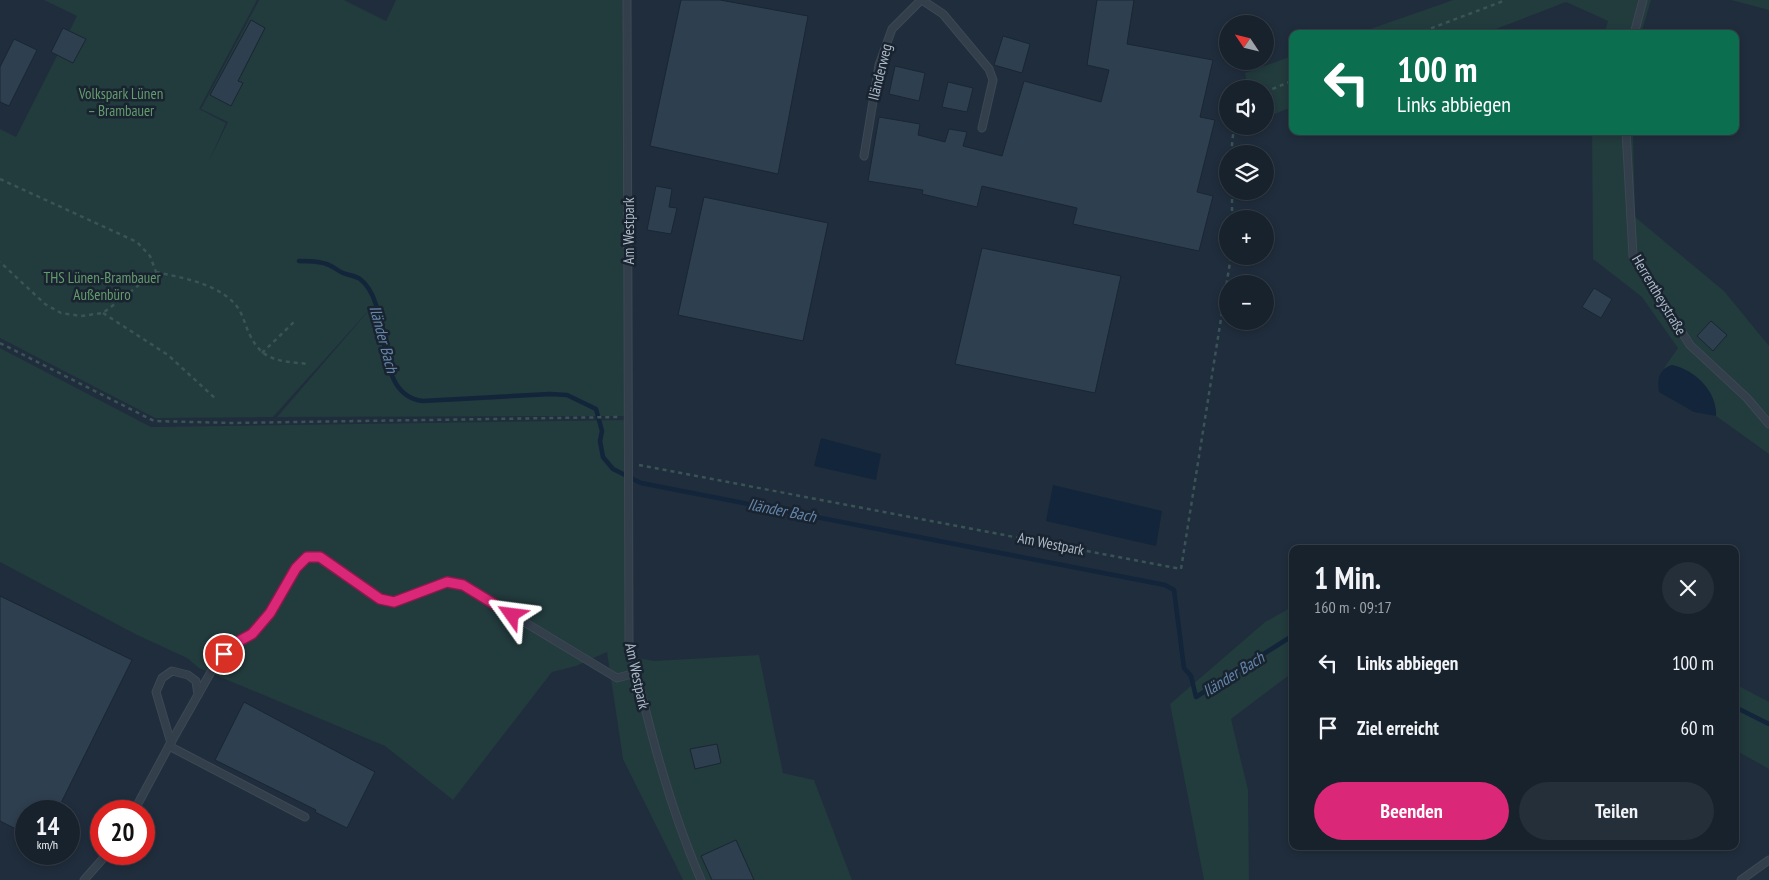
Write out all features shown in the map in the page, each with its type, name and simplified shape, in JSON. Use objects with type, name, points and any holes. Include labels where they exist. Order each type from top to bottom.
[{"type":"lane","name":"Am Westpark","points":[[626,0],[629,642],[648,723],[684,841],[701,880]]},
{"type":"lane","name":"Iländerweg","points":[[864,156],[879,64],[892,29],[921,0],[943,14],[989,69],[993,80],[982,128]]},
{"type":"lane","points":[[1635,30],[1643,0]]},
{"type":"lane","name":"Herrentheystraße","points":[[1626,135],[1633,256],[1690,345],[1747,398],[1769,424]]},
{"type":"lane","points":[[140,800],[216,663],[232,645],[252,634],[270,613],[296,568],[307,557],[320,557],[380,599],[394,602],[447,582],[463,585],[617,678],[636,672]]},
{"type":"lane","points":[[198,696],[196,681],[188,675],[172,671],[162,678],[156,692],[170,745],[305,817]]},
{"type":"lane","points":[[1741,880],[1769,860]]},
{"type":"lane","points":[[84,880],[97,865]]},
{"type":"path","points":[[1427,30],[1506,0]]},
{"type":"path","points":[[1274,88],[1289,81]]},
{"type":"path","points":[[0,179],[137,242],[150,256],[156,272]]},
{"type":"path","points":[[0,262],[45,304],[61,313],[81,316],[103,312],[156,272]]},
{"type":"path","name":"Am Westpark","points":[[629,464],[1181,568],[1230,265]]},
{"type":"path","points":[[156,272],[206,286],[226,296],[239,309],[251,339],[262,353],[271,359],[308,364]]},
{"type":"path","points":[[103,312],[168,356],[217,400]]},
{"type":"path","points":[[262,353],[294,322]]},
{"type":"path","points":[[0,343],[154,421],[232,423],[628,418]]},
{"type":"green space","points":[[44,0],[257,0],[199,109],[226,123],[209,161],[228,122],[201,109],[259,0],[344,0],[386,21],[396,0],[626,0],[625,416],[277,417],[377,301],[273,417],[155,418],[0,338],[0,129],[16,137],[77,16]]},
{"type":"green space","points":[[1453,0],[1651,0],[1642,30],[1605,30],[1608,21],[1566,2],[1493,30],[1367,30]]},
{"type":"green space","points":[[1731,0],[1769,0],[1769,10]]},
{"type":"green space","points":[[1289,57],[1289,108],[1274,114],[1274,80],[1246,80],[1245,73],[1253,70],[1274,70],[1274,63]]},
{"type":"green space","points":[[1592,135],[1633,135],[1635,217],[1724,291],[1769,346],[1769,454],[1716,416],[1716,410],[1672,365],[1664,368],[1678,348],[1642,297],[1593,259]]},
{"type":"green space","points":[[0,348],[151,427],[625,420],[632,656],[622,655],[654,661],[759,655],[783,773],[814,780],[852,880],[683,880],[623,759],[607,652],[576,666],[552,672],[453,800],[385,746],[199,668],[187,658],[137,635],[0,562]]},
{"type":"green space","points":[[1289,609],[1289,675],[1231,719],[1248,790],[1249,880],[1204,880],[1170,704],[1265,622]]},
{"type":"green space","points":[[1739,686],[1769,702],[1769,769],[1739,752]]},
{"type":"water","points":[[1672,365],[1689,372],[1703,383],[1713,398],[1716,416],[1694,412],[1659,392],[1658,383],[1660,375],[1664,369]]},
{"type":"water","points":[[821,438],[881,454],[876,480],[814,466]]},
{"type":"water","points":[[1053,485],[1162,511],[1156,546],[1046,521]]},
{"type":"building","points":[[681,0],[720,0],[808,16],[778,174],[650,146]]},
{"type":"building","points":[[1097,0],[1134,0],[1127,44],[1213,60],[1200,117],[1215,120],[1197,192],[1213,196],[1199,251],[1073,224],[1077,208],[982,186],[977,207],[922,194],[923,190],[868,181],[879,117],[920,124],[918,135],[945,142],[949,129],[967,132],[963,146],[1002,156],[1024,81],[1101,102],[1109,70],[1087,65]]},
{"type":"building","points":[[251,20],[265,28],[238,81],[243,83],[231,106],[210,95]]},
{"type":"building","points":[[63,28],[86,39],[73,63],[51,52]]},
{"type":"building","points":[[1003,36],[1030,44],[1022,73],[994,65]]},
{"type":"building","points":[[14,39],[37,50],[9,106],[0,102],[0,67]]},
{"type":"building","points":[[895,66],[925,73],[919,101],[889,94]]},
{"type":"building","points":[[948,82],[973,88],[967,112],[942,107]]},
{"type":"building","points":[[656,186],[672,189],[669,207],[677,208],[671,234],[647,230]]},
{"type":"building","points":[[704,197],[828,223],[803,341],[678,315]]},
{"type":"building","points":[[982,248],[1121,276],[1095,393],[955,364]]},
{"type":"building","points":[[1594,288],[1612,299],[1601,318],[1582,307]]},
{"type":"building","points":[[1711,321],[1727,335],[1713,351],[1697,336]]},
{"type":"building","points":[[0,596],[132,660],[62,800],[15,800],[15,828],[0,821]]},
{"type":"building","points":[[244,702],[375,772],[347,828],[315,812],[316,810],[215,760]]},
{"type":"building","points":[[717,744],[721,763],[695,769],[690,749]]},
{"type":"building","points":[[736,840],[754,880],[712,880],[701,856]]},
{"type":"waterway","name":"Iländer Bach","points":[[299,261],[318,262],[329,265],[343,273],[360,279],[371,292],[377,309],[389,367],[396,383],[407,395],[423,401],[550,394],[567,395],[596,409],[602,431],[600,441],[603,457],[613,469],[641,483],[1165,585],[1174,590],[1184,668],[1191,676],[1196,697],[1289,638]]},
{"type":"waterway","name":"Iländer Bach","points":[[1739,709],[1769,724]]},
{"type":"route","points":[[224,654],[232,645],[252,634],[270,613],[296,568],[307,557],[320,557],[380,599],[394,602],[447,582],[463,585],[512,615]]},
{"type":"park label","name":"Volkspark Lünen – Brambauer","points":[[121,102]]},
{"type":"park label","name":"THS Lünen-Brambauer Außenbüro","points":[[102,286]]}]
